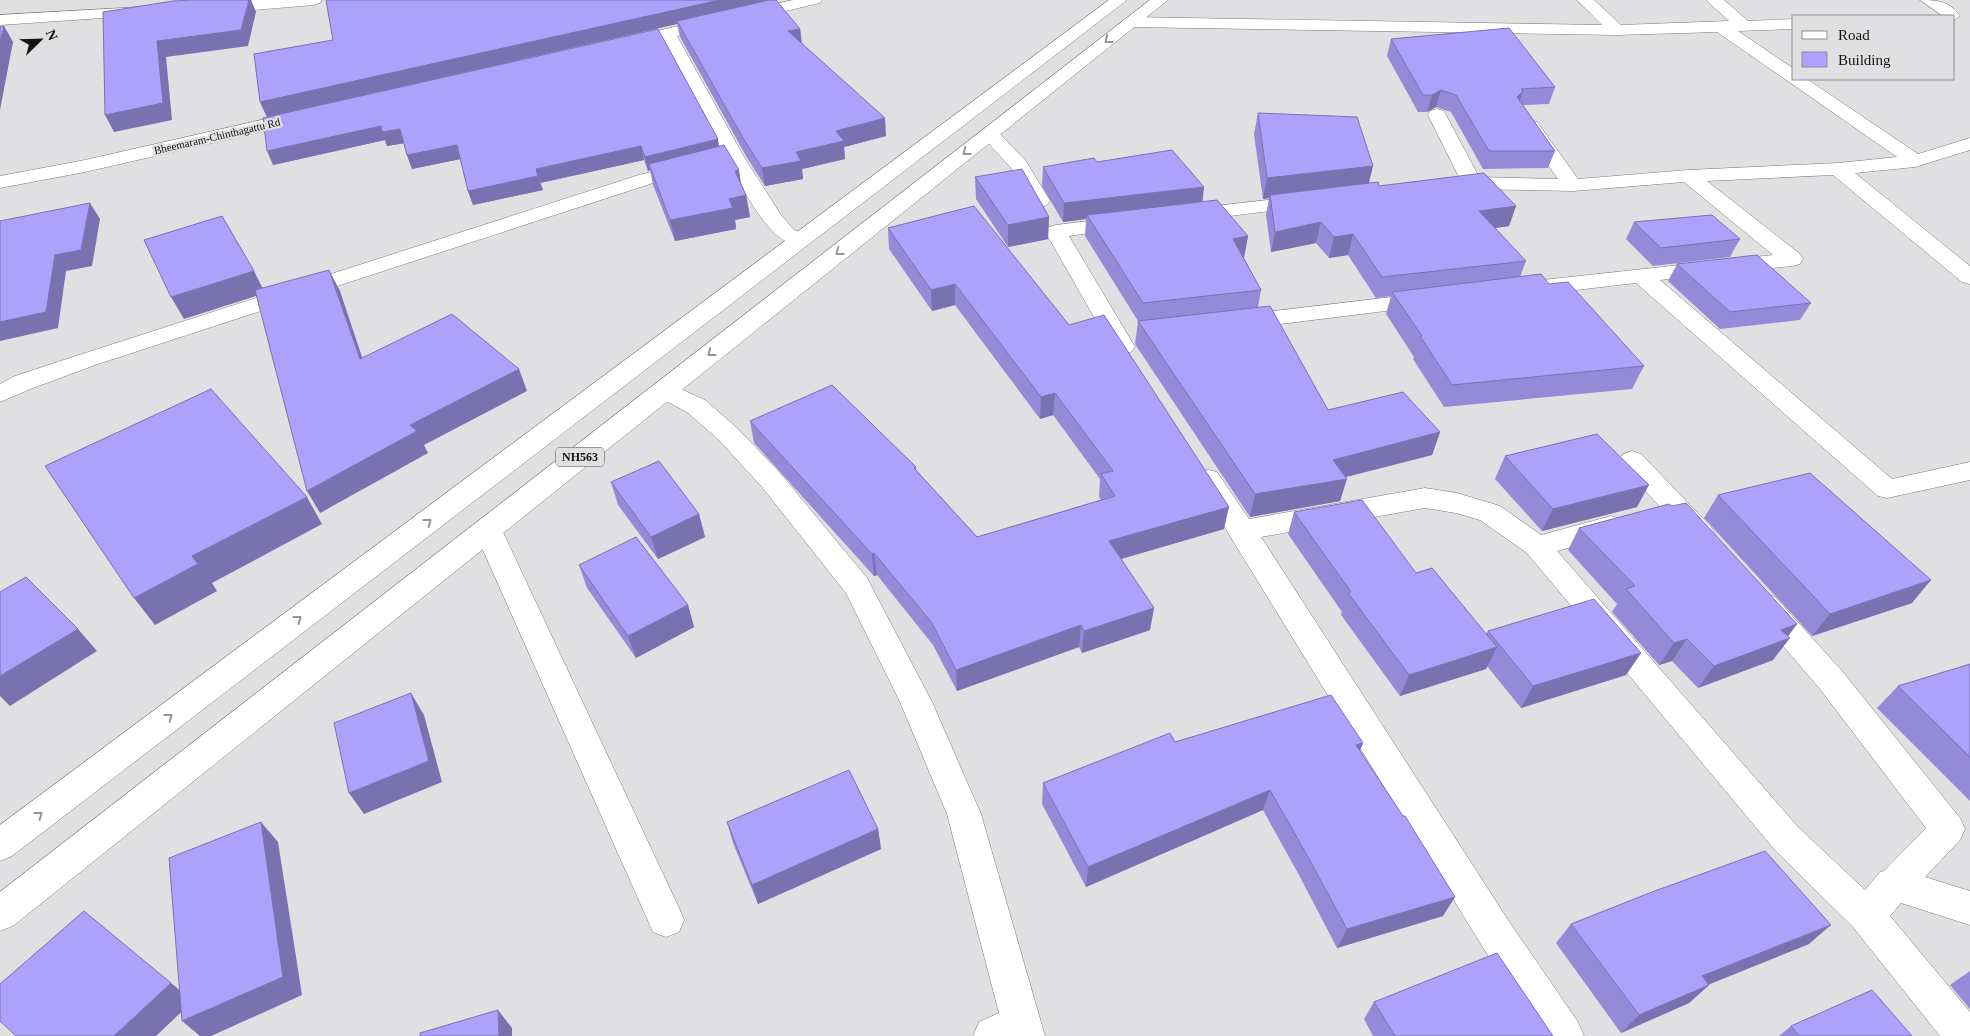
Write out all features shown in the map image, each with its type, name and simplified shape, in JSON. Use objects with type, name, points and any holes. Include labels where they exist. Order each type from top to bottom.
[{"type":"main road","points":[[199,9],[240,3],[314,0]]},
{"type":"main road","points":[[609,47],[814,0]]},
{"type":"main road","name":"NH563","points":[[0,845],[800,240],[1124,11],[1160,0]]},
{"type":"main road","points":[[1585,0],[1617,30]]},
{"type":"main road","points":[[1714,0],[1744,26]]},
{"type":"main road","points":[[1928,0],[1951,15]]},
{"type":"main road","points":[[1,12],[24,17],[160,11]]},
{"type":"main road","points":[[1124,11],[1617,30],[1792,24]]},
{"type":"main road","name":"NH563","points":[[0,914],[989,134],[1124,11]]},
{"type":"main road","points":[[1720,26],[1792,76]]},
{"type":"main road","points":[[667,34],[734,157],[772,219],[787,234],[800,240]]},
{"type":"main road","points":[[1798,80],[1915,161]]},
{"type":"main road","name":"Bheemaram-Chinthagattu Rd","points":[[0,182],[85,166],[318,113]]},
{"type":"main road","points":[[1437,115],[1472,183]]},
{"type":"main road","points":[[1522,115],[1573,185]]},
{"type":"main road","points":[[989,134],[1019,165],[1056,231],[1127,336],[1137,369]]},
{"type":"main road","points":[[1433,188],[1472,183],[1573,185],[1688,176],[1838,169],[1915,161],[1970,144]]},
{"type":"main road","points":[[0,394],[24,382],[87,360],[646,179],[734,157]]},
{"type":"main road","points":[[1838,169],[1970,276]]},
{"type":"main road","points":[[1512,290],[1792,259],[1688,176]]},
{"type":"main road","points":[[1056,231],[1324,200]]},
{"type":"main road","points":[[1640,275],[1888,489],[1970,471]]},
{"type":"main road","points":[[1216,325],[1442,298]]},
{"type":"main road","points":[[665,390],[696,406],[728,434],[770,480],[857,586],[916,702],[964,814],[1013,1032]]},
{"type":"main road","points":[[1193,456],[1242,530],[1495,933],[1564,1036]]},
{"type":"main road","points":[[1632,460],[1653,515],[1718,553]]},
{"type":"main road","points":[[1242,530],[1425,498],[1458,503],[1490,513],[1538,546],[1786,838],[1866,915],[1965,1036]]},
{"type":"main road","points":[[1538,546],[1653,515]]},
{"type":"main road","points":[[488,530],[666,920]]},
{"type":"main road","points":[[1744,583],[1831,680],[1948,829],[1866,915]]},
{"type":"main road","points":[[1894,884],[1970,908]]},
{"type":"building","points":[[249,0],[241,30],[157,41],[163,103],[105,115],[103,12],[173,1]]},
{"type":"building","points":[[326,0],[720,0],[260,102],[254,54],[333,40]]},
{"type":"building","points":[[776,0],[800,29],[788,31],[885,118],[836,131],[844,141],[796,152],[801,161],[762,168],[677,21]]},
{"type":"building","points":[[4,26],[0,43],[0,27]]},
{"type":"building","points":[[1509,28],[1555,87],[1521,89],[1523,91],[1517,97],[1555,151],[1489,151],[1456,95],[1441,90],[1432,95],[1423,95],[1391,39]]},
{"type":"building","points":[[658,29],[718,139],[645,157],[641,146],[536,169],[538,176],[468,191],[457,145],[407,155],[400,129],[382,132],[381,126],[267,151],[263,118]]},
{"type":"building","points":[[1258,113],[1357,117],[1373,166],[1267,178]]},
{"type":"building","points":[[724,145],[739,170],[735,171],[746,195],[729,199],[733,208],[670,220],[649,164]]},
{"type":"building","points":[[1172,150],[1204,187],[1064,203],[1043,167],[1094,158],[1097,162]]},
{"type":"building","points":[[1022,169],[1049,217],[1008,225],[975,177]]},
{"type":"building","points":[[1484,173],[1516,206],[1479,211],[1526,261],[1382,277],[1353,234],[1334,237],[1321,222],[1275,232],[1270,195],[1378,182],[1379,186]]},
{"type":"building","points":[[1217,200],[1248,236],[1233,239],[1261,290],[1143,303],[1087,215]]},
{"type":"building","points":[[90,203],[81,250],[55,255],[46,312],[0,322],[0,221]]},
{"type":"building","points":[[974,206],[1069,325],[1104,315],[1229,507],[1109,541],[1154,608],[1084,631],[1081,625],[956,670],[932,623],[874,553],[872,554],[750,421],[832,385],[916,467],[914,468],[977,537],[1115,496],[1101,474],[1113,471],[1055,393],[1041,397],[955,284],[931,290],[888,228]]},
{"type":"building","points":[[1712,215],[1740,239],[1661,248],[1634,222]]},
{"type":"building","points":[[222,216],[254,271],[171,297],[144,240]]},
{"type":"building","points":[[1757,255],[1811,303],[1730,312],[1677,264]]},
{"type":"building","points":[[329,270],[360,359],[452,314],[519,369],[410,425],[417,431],[307,491],[255,290]]},
{"type":"building","points":[[1541,274],[1549,284],[1568,282],[1644,366],[1452,385],[1392,292]]},
{"type":"building","points":[[1270,306],[1328,410],[1403,392],[1440,432],[1333,460],[1347,479],[1255,494],[1138,321]]},
{"type":"building","points":[[211,389],[307,497],[192,556],[198,564],[134,598],[45,466]]},
{"type":"building","points":[[1597,434],[1649,485],[1553,509],[1505,456]]},
{"type":"building","points":[[659,461],[699,514],[651,537],[611,482]]},
{"type":"building","points":[[1810,473],[1931,580],[1830,614],[1718,495]]},
{"type":"building","points":[[1362,500],[1416,573],[1432,568],[1497,647],[1409,675],[1348,593],[1351,592],[1294,512]]},
{"type":"building","points":[[1686,503],[1797,624],[1781,630],[1790,638],[1714,666],[1687,639],[1674,643],[1626,589],[1635,586],[1579,528],[1669,504],[1672,506]]},
{"type":"building","points":[[636,537],[688,605],[628,636],[579,565]]},
{"type":"building","points":[[26,577],[78,629],[0,676],[0,592]]},
{"type":"building","points":[[1594,599],[1641,653],[1533,686],[1488,631]]},
{"type":"building","points":[[1970,664],[1970,757],[1898,686]]},
{"type":"building","points":[[411,693],[429,761],[349,793],[334,723]]},
{"type":"building","points":[[1331,695],[1363,743],[1356,745],[1403,816],[1405,816],[1455,897],[1347,929],[1270,790],[1088,867],[1043,783],[1170,733],[1175,742]]},
{"type":"building","points":[[849,770],[878,829],[752,885],[727,822]]},
{"type":"building","points":[[261,822],[283,977],[182,1021],[169,858]]},
{"type":"building","points":[[1765,851],[1831,925],[1702,976],[1709,985],[1639,1015],[1571,924],[1652,892]]},
{"type":"building","points":[[84,911],[171,983],[114,1036],[16,1036],[0,1021],[0,984]]},
{"type":"building","points":[[1497,953],[1553,1036],[1395,1036],[1374,1002]]},
{"type":"building","points":[[1872,990],[1912,1036],[1799,1036],[1791,1026]]},
{"type":"building","points":[[498,1010],[499,1036],[420,1036],[420,1033]]}]
